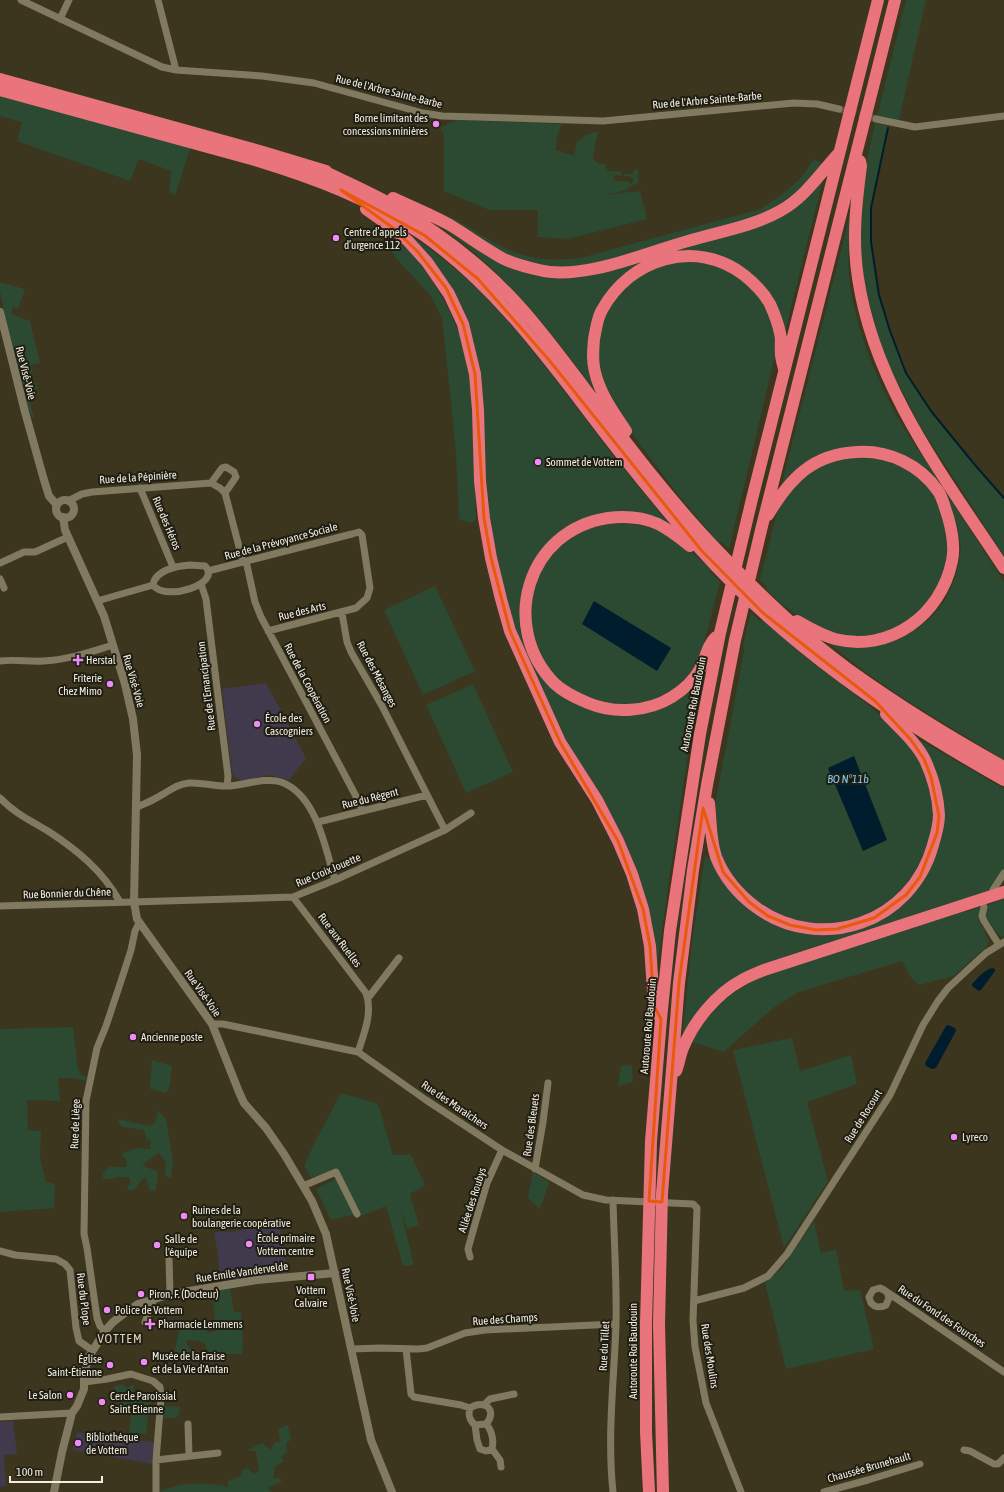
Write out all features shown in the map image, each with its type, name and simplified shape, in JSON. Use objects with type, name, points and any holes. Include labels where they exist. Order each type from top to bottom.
[{"type":"highway","name":"Autoroute Roi Baudouin","points":[[649,1492],[646,1432],[646,1324],[651,1141],[670,931],[700,734],[720,634],[878,0]]},
{"type":"highway","points":[[663,1492],[659,1324],[662,1194],[679,983],[693,870],[707,785],[736,640],[762,526],[895,0]]},
{"type":"highway","points":[[0,79],[342,175],[449,225],[502,258],[541,271],[582,271],[606,266],[760,220],[781,211],[799,198],[814,183],[840,152]]},
{"type":"highway","points":[[0,90],[292,171],[341,190],[384,211],[424,235],[456,260],[503,304],[666,509],[701,550],[763,612],[839,676],[945,747],[1004,780]]},
{"type":"highway","points":[[858,146],[861,166],[855,211],[855,245],[858,278],[867,319],[878,354],[918,435],[1004,568]]},
{"type":"highway","points":[[319,169],[392,205],[426,226],[485,272],[535,324],[638,457],[716,550],[765,599],[846,668],[889,698],[953,738],[1004,767]]},
{"type":"highway","points":[[341,190],[353,201],[377,216],[408,241],[434,271],[449,294],[459,314],[475,374],[478,410],[480,481],[484,518],[491,558],[501,600],[510,631],[560,742],[597,800],[618,840],[632,874],[642,909],[650,946],[654,1006],[661,1019]]},
{"type":"highway","points":[[638,457],[632,440],[612,410],[599,386],[592,354],[595,332],[601,311],[625,280],[637,271],[654,262],[681,256],[699,257],[719,261],[735,268],[755,284],[770,304],[780,334],[781,355],[785,370]]},
{"type":"highway","points":[[762,526],[779,497],[796,476],[804,470],[817,461],[843,452],[866,451],[892,457],[909,464],[924,476],[938,492],[951,527],[953,543],[952,560],[948,577],[941,593],[922,616],[896,634],[869,642],[836,639],[823,635],[777,609]]},
{"type":"highway","points":[[701,550],[690,546],[658,524],[638,518],[618,517],[600,519],[581,526],[563,536],[547,551],[535,571],[528,590],[525,610],[526,627],[531,649],[538,663],[554,683],[577,699],[591,705],[607,709],[627,710],[656,705],[673,697],[689,683],[700,669],[712,642],[720,634]]},
{"type":"highway","points":[[707,785],[711,836],[716,856],[723,872],[738,892],[749,902],[768,916],[790,925],[816,930],[837,929],[857,925],[874,918],[901,899],[920,877],[931,855],[937,833],[939,816],[936,795],[924,759],[911,740],[875,701]]},
{"type":"highway","points":[[670,1083],[677,1068],[683,1048],[695,1026],[723,994],[741,981],[764,970],[999,891]]},
{"type":"street","name":"Rue de l'Arbre Sainte-Barbe","points":[[21,0],[162,67],[176,70],[262,76],[314,83],[422,113],[442,116],[602,121],[794,103],[817,104],[839,109]]},
{"type":"street","points":[[60,18],[69,0]]},
{"type":"street","points":[[158,0],[176,70]]},
{"type":"street","points":[[876,120],[915,127],[1004,116]]},
{"type":"street","name":"Rue Visé-Voie","points":[[0,312],[25,412],[49,496],[57,505],[57,513],[63,517],[68,537],[104,616],[133,719],[137,755],[134,902],[139,923],[212,1024],[238,1092],[244,1103],[266,1128],[284,1154],[312,1201],[326,1234],[371,1440],[392,1492]]},
{"type":"street","points":[[226,467],[234,472],[236,477],[225,493],[220,488],[210,483],[222,468],[226,467]]},
{"type":"street","name":"Rue de la Pépinière","points":[[68,501],[82,494],[92,492],[210,483]]},
{"type":"street","name":"Rue des Héros","points":[[140,488],[173,567]]},
{"type":"street","name":"Rue de la Coopération","points":[[225,493],[255,602],[268,631],[362,810]]},
{"type":"street","points":[[57,505],[62,501],[68,501],[73,506],[72,512],[68,517],[63,517]]},
{"type":"street","name":"Rue de la Prévoyance Sociale","points":[[208,571],[359,532],[362,534],[364,540],[369,577],[369,592],[367,598],[359,606],[342,613]]},
{"type":"street","points":[[0,563],[24,552],[35,552],[68,537]]},
{"type":"street","points":[[200,565],[205,566],[208,571],[206,580],[189,589],[174,592],[160,591],[153,585],[154,580],[158,576],[173,567],[200,565]]},
{"type":"street","points":[[0,579],[4,588]]},
{"type":"street","name":"Rue de l'Emancipation","points":[[201,584],[206,599],[208,614],[228,776],[227,786]]},
{"type":"street","points":[[97,600],[153,585]]},
{"type":"street","name":"Rue des Arts","points":[[268,631],[342,613]]},
{"type":"street","name":"Rue des Mésanges","points":[[342,613],[349,648],[380,702],[445,830]]},
{"type":"street","points":[[0,660],[44,661],[84,654],[113,645]]},
{"type":"street","points":[[137,807],[156,799],[173,787],[189,783],[227,786],[259,781],[280,782],[295,790],[307,804],[318,822],[335,880]]},
{"type":"street","name":"Rue du Régent","points":[[318,822],[428,795]]},
{"type":"street","points":[[0,798],[13,810],[54,835],[83,856],[104,879],[120,902]]},
{"type":"street","name":"Rue Croix Jouette","points":[[134,902],[293,896],[335,880],[445,830],[471,813]]},
{"type":"street","points":[[999,891],[1004,873]]},
{"type":"street","name":"Rue aux Ruelles","points":[[293,896],[366,993],[368,998]]},
{"type":"street","name":"Rue Bonnier du Chêne","points":[[0,906],[134,902]]},
{"type":"street","name":"Rue de Rocourt","points":[[694,1301],[744,1288],[768,1276],[783,1258],[890,1095],[924,1025],[938,1001],[959,977],[986,953],[1002,944],[984,921],[982,916],[984,907]]},
{"type":"street","name":"Rue de Liège","points":[[105,1332],[100,1326],[97,1318],[84,1234],[86,1101],[97,1048],[109,1020],[132,950],[135,931],[139,923]]},
{"type":"street","points":[[358,1052],[368,1016],[368,998],[372,995],[399,958]]},
{"type":"street","name":"Rue des Maraîchers","points":[[212,1024],[223,1024],[358,1052],[426,1100],[502,1150],[583,1196],[613,1200],[684,1203]]},
{"type":"street","name":"Rue des Bleuets","points":[[535,1169],[548,1083]]},
{"type":"street","name":"Allée des Roubys","points":[[470,1257],[468,1249],[487,1183],[502,1150]]},
{"type":"street","points":[[303,1186],[336,1172],[357,1214]]},
{"type":"street","name":"Rue du Tillet","points":[[613,1200],[616,1324],[611,1412],[611,1474],[613,1492]]},
{"type":"street","name":"Rue des Moulins","points":[[684,1203],[693,1204],[697,1208],[693,1321],[706,1403],[741,1492]]},
{"type":"street","name":"Rue du Plope","points":[[0,1251],[15,1255],[56,1259],[67,1266],[70,1270],[76,1328],[79,1341],[92,1350]]},
{"type":"street","points":[[169,1259],[170,1294]]},
{"type":"street","name":"Rue Emile Vandervelde","points":[[54,1492],[72,1413],[83,1394],[85,1369],[92,1350],[113,1322],[138,1304],[170,1294],[257,1280],[335,1273]]},
{"type":"street","name":"Rue du Fond des Fourches","points":[[887,1292],[1004,1372]]},
{"type":"street","points":[[145,1322],[154,1299]]},
{"type":"street","name":"Rue des Champs","points":[[351,1349],[380,1348],[418,1350],[470,1332],[616,1324]]},
{"type":"street","points":[[406,1349],[411,1394],[414,1398],[461,1405],[470,1408],[479,1403],[485,1404],[491,1413],[486,1424]]},
{"type":"street","points":[[84,1382],[131,1374],[153,1381],[160,1387],[162,1398],[156,1460],[156,1492]]},
{"type":"street","points":[[485,1404],[490,1399],[514,1394]]},
{"type":"street","points":[[470,1408],[470,1419],[475,1424],[480,1449],[486,1451],[492,1449]]},
{"type":"street","points":[[0,1417],[72,1413]]},
{"type":"street","points":[[188,1424],[189,1455]]},
{"type":"street","points":[[475,1424],[486,1424]]},
{"type":"street","points":[[486,1424],[489,1427],[494,1443],[492,1449]]},
{"type":"street","points":[[492,1449],[500,1460],[501,1467]]},
{"type":"street","points":[[964,1450],[970,1451],[994,1464],[998,1464],[1004,1458]]},
{"type":"street","points":[[156,1460],[189,1455],[218,1453]]},
{"type":"street","name":"Chaussée Brunehault","points":[[824,1492],[920,1464]]},
{"type":"highlighted area","points":[[341,190],[424,235],[478,279],[549,360],[701,550],[763,613],[875,701],[911,740],[924,759],[931,777],[939,816],[937,833],[920,877],[906,895],[874,918],[837,929],[816,930],[790,925],[768,916],[749,902],[723,872],[703,808],[679,983],[662,1202],[649,1201],[661,1019],[654,1006],[650,946],[643,909],[618,841],[560,742],[510,631],[491,558],[484,518],[475,374],[463,324],[446,288],[417,251],[393,228]]},
{"type":"shaded area","name":"École des Cascogniers","points":[[266,683],[306,758],[289,780],[269,775],[241,781],[232,773],[222,689]]},
{"type":"shaded area","name":"École primaire Vottem centre","points":[[270,1224],[280,1227],[287,1273],[220,1282],[218,1254],[214,1233],[223,1231],[232,1232]]},
{"type":"shaded area","points":[[13,1421],[17,1454],[4,1455],[6,1486],[0,1487],[0,1422]]},
{"type":"shaded area","points":[[77,1432],[109,1438],[153,1442],[152,1464],[72,1450]]},
{"type":"green space","points":[[906,0],[926,0],[899,120],[877,116]]},
{"type":"green space","points":[[0,95],[191,146],[175,195],[169,192],[171,171],[139,159],[130,181],[17,141],[22,122],[0,116]]},
{"type":"green space","points":[[456,120],[562,124],[557,136],[556,150],[574,156],[577,141],[580,141],[585,135],[598,131],[593,157],[594,160],[599,164],[604,164],[608,171],[620,171],[623,176],[615,175],[613,178],[615,181],[627,181],[631,184],[634,180],[629,176],[625,177],[624,174],[632,174],[638,169],[638,183],[632,185],[627,190],[604,195],[640,191],[647,219],[567,239],[538,237],[538,210],[489,210],[444,191],[444,134],[440,128]]},
{"type":"green space","points":[[875,123],[887,126],[871,208],[871,243],[879,295],[890,332],[906,373],[931,411],[1004,498],[1004,556],[920,426],[884,356],[872,322],[865,290],[859,244],[866,164]]},
{"type":"green space","points":[[814,159],[823,164],[795,196],[761,215],[582,266],[559,267],[541,265],[508,254],[492,246],[446,214],[498,244],[520,254],[543,259],[580,258],[761,209],[800,179]]},
{"type":"green space","points":[[823,180],[785,332],[780,315],[715,256],[632,269],[618,280],[607,292],[598,308],[596,392],[522,299],[480,257],[457,238],[432,221],[496,258],[563,275],[758,224]]},
{"type":"green space","points":[[851,211],[848,260],[855,313],[866,348],[880,383],[897,417],[1004,582],[1004,760],[901,697],[860,668],[825,640],[870,646],[895,641],[919,627],[932,616],[945,600],[956,575],[961,549],[957,524],[947,498],[883,448],[858,446],[836,449],[815,456],[794,471],[782,483]]},
{"type":"green space","points":[[403,230],[457,271],[507,320],[538,357],[624,469],[672,527],[584,519],[525,582],[521,600],[520,620],[522,635],[527,650],[544,680],[556,690],[641,712],[704,672],[698,700],[696,700],[685,754],[688,755],[656,977],[643,902],[563,741],[513,625],[502,583],[492,534],[486,482],[483,394],[479,366],[472,337]]},
{"type":"green space","points":[[394,242],[409,251],[425,270],[439,292],[457,328],[467,358],[472,411],[476,520],[470,523],[459,519],[456,451],[442,318],[431,296],[395,257],[391,250]]},
{"type":"green space","points":[[683,261],[713,264],[740,277],[760,295],[773,319],[777,356],[774,360],[729,549],[720,541],[719,543],[679,496],[647,454],[623,421],[600,378],[596,345],[604,314],[618,293],[654,267]]},
{"type":"green space","points":[[0,282],[25,289],[18,309],[13,307],[11,314],[30,321],[40,363],[31,365],[33,372],[27,373],[29,381],[35,380],[36,385],[39,388],[27,391],[35,421],[29,412],[4,311],[0,291]]},
{"type":"green space","points":[[854,456],[884,459],[909,470],[930,488],[949,525],[946,576],[920,615],[887,634],[848,638],[811,625],[781,604],[767,590],[767,587],[760,580],[778,509],[799,479],[823,464]]},
{"type":"green space","points":[[615,523],[645,526],[668,535],[700,559],[720,582],[704,643],[706,644],[694,668],[678,685],[662,696],[653,700],[634,704],[601,704],[572,690],[559,681],[544,661],[532,635],[531,629],[530,614],[536,584],[542,570],[550,558],[572,537],[585,530]]},
{"type":"green space","points":[[435,586],[475,671],[423,695],[384,610]]},
{"type":"green space","points":[[751,613],[761,622],[762,619],[799,652],[871,707],[893,727],[906,742],[923,768],[932,799],[934,816],[932,831],[920,866],[897,896],[872,914],[833,924],[816,925],[781,916],[749,897],[729,872],[722,856],[715,836],[714,820],[716,799],[744,652],[743,644]]},
{"type":"green space","points":[[473,684],[513,772],[466,793],[426,705]]},
{"type":"green space","points":[[922,741],[1004,789],[1004,868],[988,892],[739,979],[682,1040],[692,942],[705,856],[714,862],[730,888],[816,934],[895,908],[939,835],[920,742]]},
{"type":"green space","points":[[1004,899],[1004,937],[998,934],[985,916],[988,905]]},
{"type":"green space","points":[[980,907],[979,920],[989,941],[986,948],[954,976],[919,985],[911,977],[902,961],[799,992],[773,1008],[724,1052],[692,1042],[706,1020],[722,1003],[740,989],[763,976]]},
{"type":"green space","points":[[73,1027],[78,1069],[82,1075],[87,1077],[86,1081],[75,1078],[58,1078],[60,1101],[27,1100],[28,1130],[41,1131],[40,1158],[46,1182],[55,1184],[54,1208],[0,1212],[0,1029]]},
{"type":"green space","points":[[792,1038],[800,1071],[851,1055],[857,1084],[807,1102],[828,1181],[784,1248],[733,1050]]},
{"type":"green space","points":[[152,1060],[172,1066],[170,1085],[166,1093],[150,1089]]},
{"type":"green space","points":[[632,1065],[633,1082],[618,1086],[621,1066]]},
{"type":"green space","points":[[341,1093],[376,1103],[379,1107],[393,1155],[406,1155],[410,1153],[425,1185],[410,1194],[419,1225],[407,1229],[400,1208],[414,1265],[403,1266],[386,1206],[359,1217],[357,1214],[331,1220],[316,1189],[335,1179],[336,1172],[334,1170],[311,1178],[304,1166]]},
{"type":"green space","points":[[158,1111],[166,1119],[173,1162],[171,1178],[165,1176],[166,1163],[159,1153],[142,1165],[158,1172],[156,1190],[150,1191],[146,1178],[141,1180],[136,1189],[129,1190],[127,1186],[130,1185],[130,1178],[123,1177],[103,1179],[103,1173],[109,1167],[126,1167],[127,1161],[121,1154],[137,1148],[150,1149],[151,1141],[146,1138],[144,1130],[122,1127],[117,1119],[149,1126],[155,1123]]},
{"type":"green space","points":[[533,1172],[549,1182],[540,1209],[528,1198]]},
{"type":"green space","points":[[814,1221],[821,1253],[836,1249],[844,1291],[860,1290],[874,1349],[786,1369],[765,1283],[782,1268]]},
{"type":"green space","points":[[230,1288],[234,1312],[241,1312],[243,1342],[242,1354],[212,1354],[207,1352],[203,1343],[187,1340],[187,1346],[204,1358],[174,1354],[179,1330],[190,1327],[196,1332],[195,1322],[197,1322],[209,1333],[216,1331],[212,1291]]},
{"type":"green space","points":[[121,1384],[127,1388],[134,1384],[134,1397],[150,1398],[146,1434],[129,1433],[133,1405],[119,1406],[114,1387]]},
{"type":"green space","points":[[165,1406],[180,1407],[179,1414],[176,1418],[164,1418]]},
{"type":"green space","points":[[288,1425],[291,1440],[286,1443],[287,1453],[281,1457],[284,1462],[275,1466],[273,1478],[281,1479],[281,1482],[267,1488],[272,1492],[160,1492],[168,1488],[185,1484],[203,1483],[228,1487],[228,1481],[241,1476],[242,1470],[248,1468],[254,1474],[259,1470],[256,1452],[248,1450],[262,1443],[271,1450],[274,1443],[280,1441],[278,1429]]},
{"type":"water","points":[[594,601],[671,648],[657,671],[582,624]]},
{"type":"water","name":"BO N°11b","points":[[854,756],[887,840],[863,851],[828,768]]},
{"type":"water","points":[[992,968],[995,969],[995,971],[981,990],[979,991],[972,986],[981,974]]},
{"type":"water","points":[[948,1025],[955,1028],[956,1031],[936,1068],[932,1069],[926,1066],[925,1063]]},
{"type":"waterway","points":[[888,128],[871,208],[871,242],[879,295],[890,331],[906,373],[931,411],[1004,498]]},
{"type":"tunnel","points":[[839,109],[876,119]]},
{"type":"place","name":"Borne limitant des concessions minières","points":[[436,124]]},
{"type":"place","name":"Centre d’appels d’urgence 112","points":[[336,238]]},
{"type":"place","name":"Sommet de Vottem","points":[[538,462]]},
{"type":"place","name":"Herstal","points":[[78,660]]},
{"type":"place","name":"Friterie Chez Mimo","points":[[110,684]]},
{"type":"place","name":"École des Cascogniers","points":[[257,724]]},
{"type":"place","name":"Ancienne poste","points":[[133,1037]]},
{"type":"place","name":"Lyreco","points":[[954,1137]]},
{"type":"place","name":"Ruines de la boulangerie coopérative","points":[[184,1216]]},
{"type":"place","name":"École primaire Vottem centre","points":[[249,1244]]},
{"type":"place","name":"Salle de l'équipe","points":[[157,1245]]},
{"type":"place","name":"Vottem Calvaire","points":[[311,1277]]},
{"type":"place","name":"Piron, F. (Docteur)","points":[[141,1294]]},
{"type":"place","name":"Police de Vottem","points":[[107,1310]]},
{"type":"place","name":"Pharmacie Lemmens","points":[[150,1324]]},
{"type":"place","name":"Musée de la Fraise et de la Vie d'Antan","points":[[144,1362]]},
{"type":"place","name":"Église Saint-Étienne","points":[[110,1365]]},
{"type":"place","name":"Le Salon","points":[[70,1395]]},
{"type":"place","name":"Cercle Paroissial Saint Etienne","points":[[102,1402]]},
{"type":"place","name":"Bibliothèque de Vottem","points":[[78,1443]]},
{"type":"district","name":"VOTTEM","points":[[120,1338]]}]
